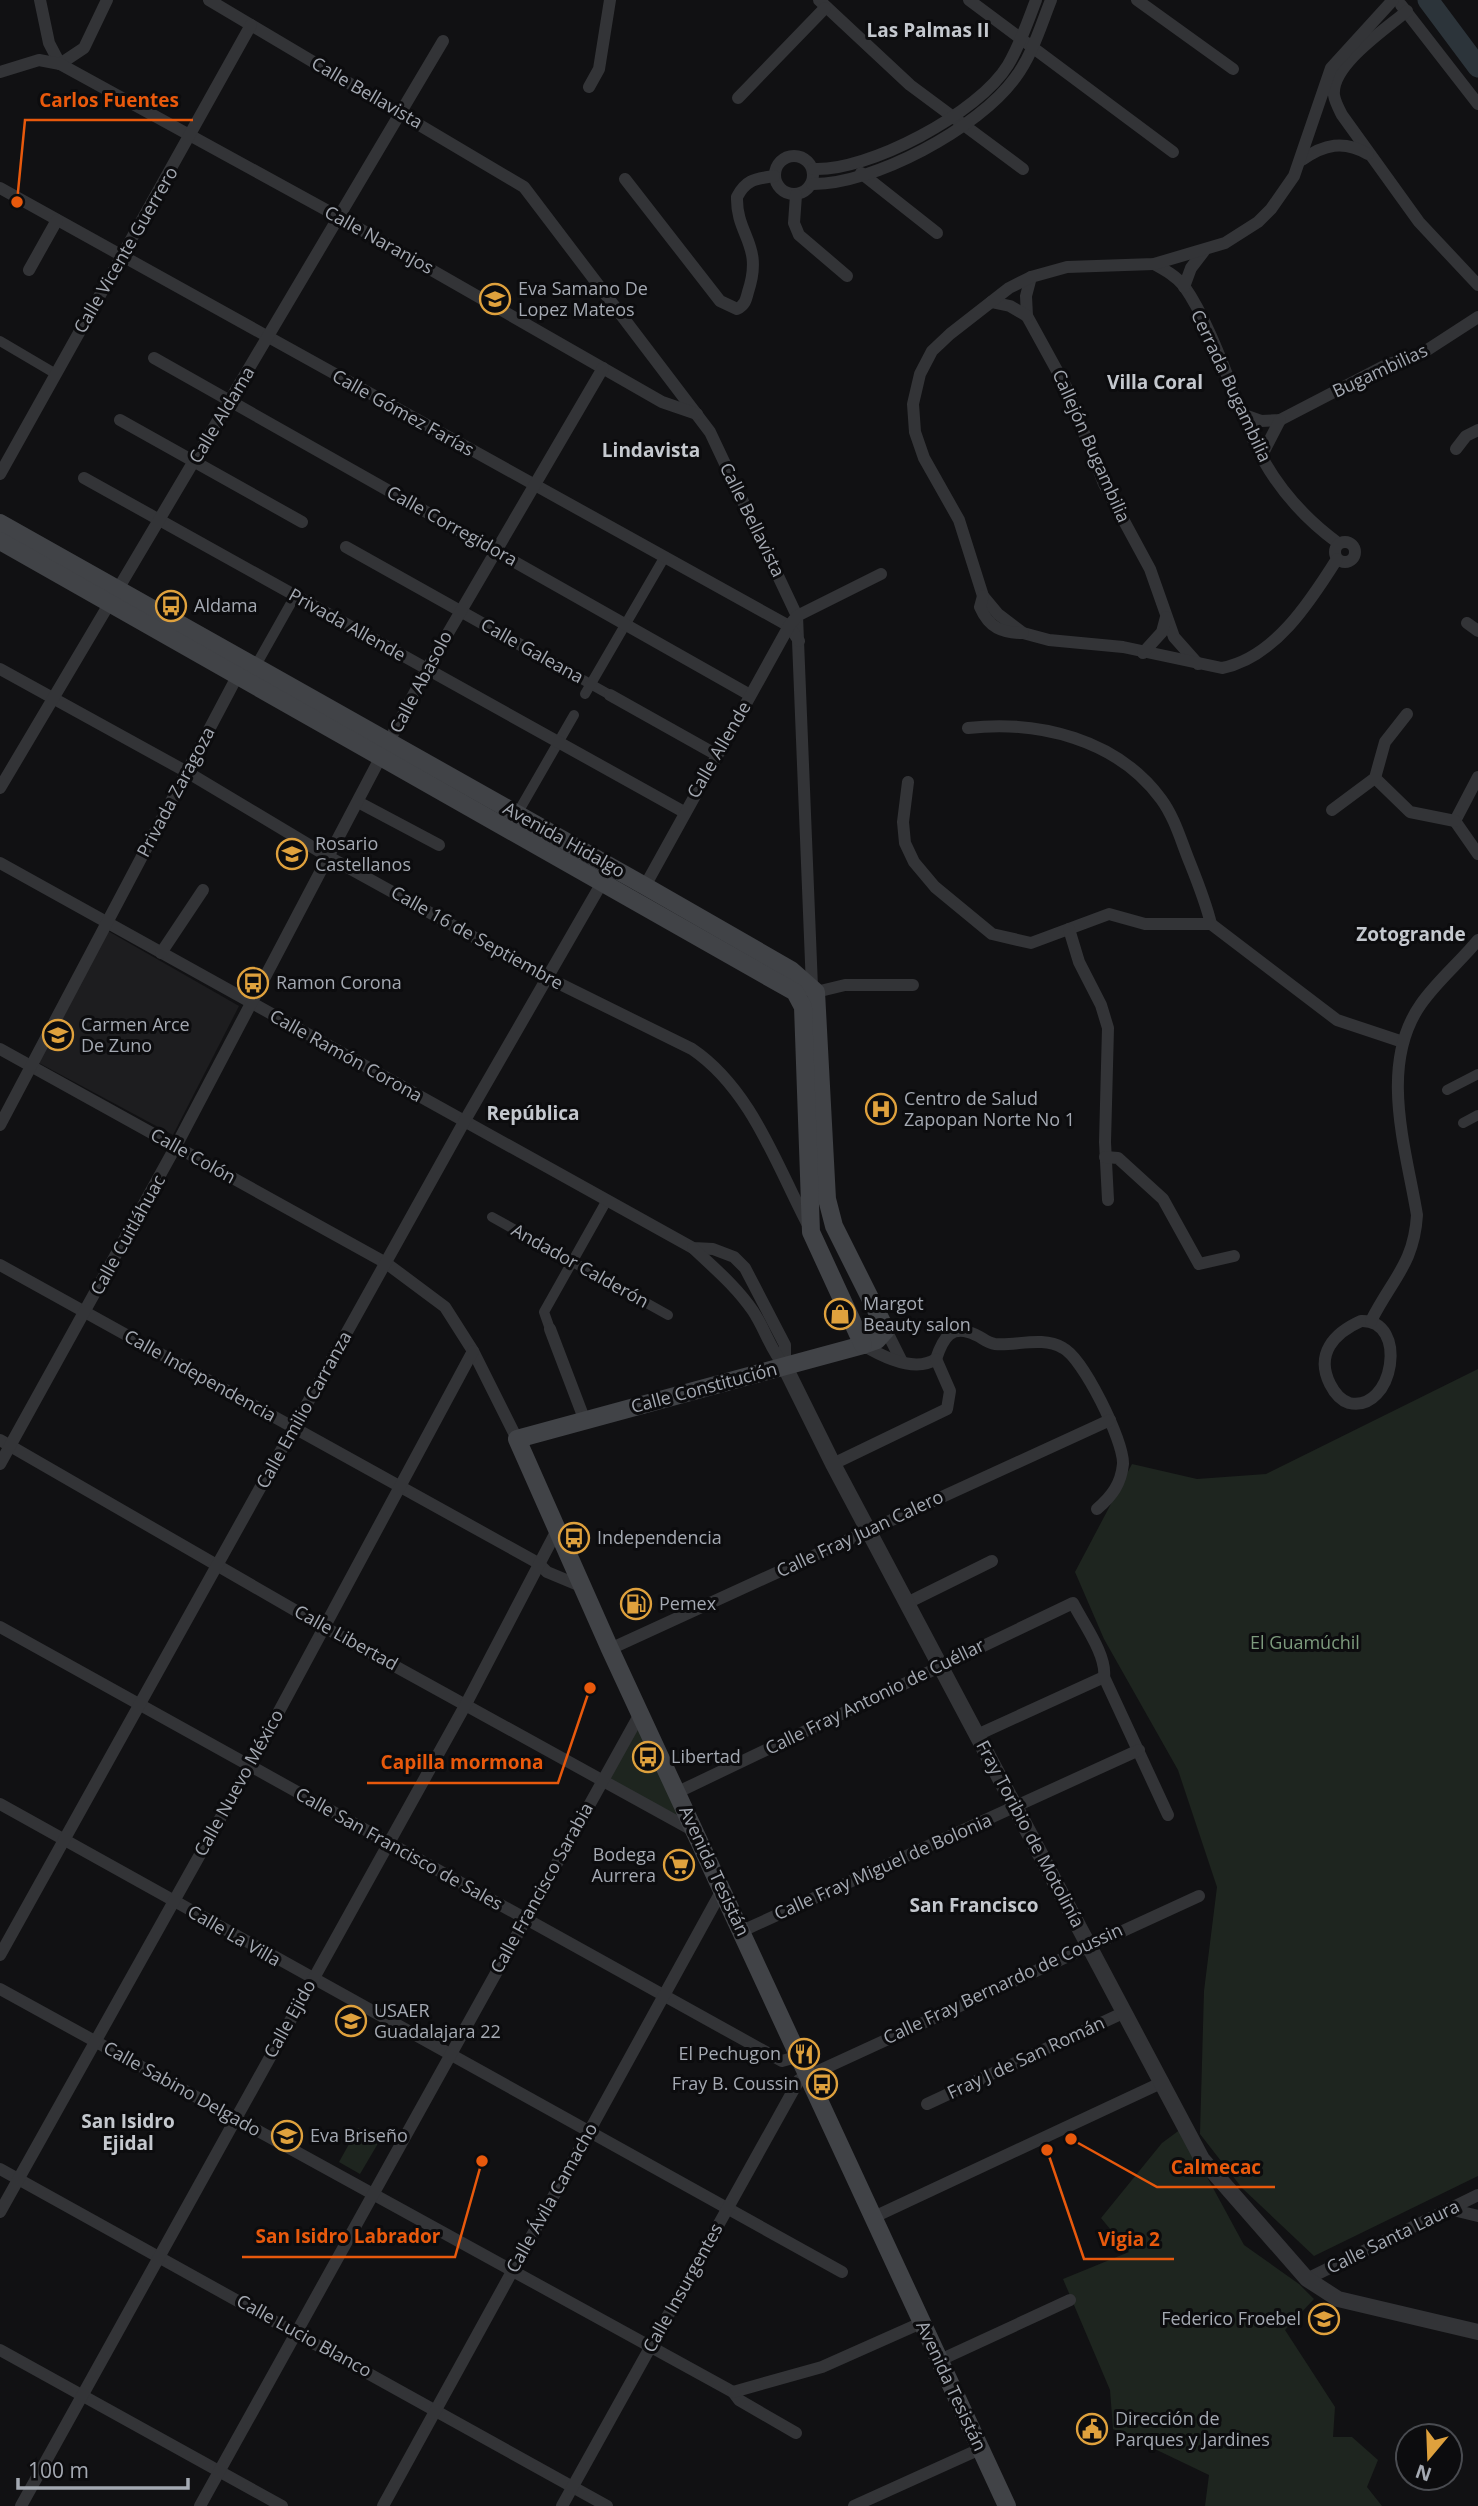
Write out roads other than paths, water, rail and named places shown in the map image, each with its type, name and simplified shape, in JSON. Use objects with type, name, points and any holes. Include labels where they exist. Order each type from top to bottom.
[{"type":"main road","name":"Avenida Hidalgo","points":[[0,523],[113,595]]},
{"type":"main road","name":"Avenida Hidalgo","points":[[0,541],[113,595],[246,668],[740,950],[791,970],[814,989]]},
{"type":"main road","name":"Avenida Hidalgo","points":[[386,749],[517,814],[607,874],[645,886],[740,950],[795,992],[803,1007],[811,1232],[863,1345]]},
{"type":"main road","points":[[814,989],[827,1199],[834,1226],[886,1330]]},
{"type":"main road","name":"Calle Constitución","points":[[517,1439],[863,1345],[877,1340],[886,1330]]},
{"type":"main road","name":"Avenida Tesistán","points":[[517,1439],[610,1649],[1007,2506]]},
{"type":"street","points":[[40,0],[49,43],[60,64]]},
{"type":"street","points":[[0,72],[39,60],[60,64],[84,48],[107,0]]},
{"type":"street","name":"Calle Bellavista","points":[[209,0],[524,187],[710,432],[800,642],[814,989]]},
{"type":"street","points":[[589,87],[599,69],[610,0]]},
{"type":"street","points":[[969,0],[1025,45],[1173,152]]},
{"type":"street","points":[[774,176],[779,163],[790,156],[804,159],[813,169],[860,171],[964,127],[995,102],[1017,76],[1036,0]]},
{"type":"street","points":[[774,176],[784,192],[796,195],[812,184],[841,183],[951,117],[984,94],[1025,45],[1051,0]]},
{"type":"street","points":[[1137,0],[1233,69]]},
{"type":"street","points":[[1337,559],[1310,600],[1266,648],[1245,663],[1235,666],[1222,668],[1122,647],[1049,640],[999,630],[990,624],[980,607],[983,596],[959,520],[924,458],[915,432],[913,404],[920,374],[932,351],[991,302],[1031,277],[1067,267],[1154,264],[1204,251],[1244,233],[1258,222],[1284,191],[1302,160],[1331,68],[1394,0],[1407,11],[1478,104]]},
{"type":"street","points":[[738,98],[822,4],[910,85],[1023,169]]},
{"type":"street","points":[[1407,11],[1353,57],[1335,83],[1334,97],[1342,115],[1419,222],[1478,285]]},
{"type":"street","name":"Calle Vicente Guerrero","points":[[0,474],[120,255],[190,138],[251,25]]},
{"type":"street","name":"Calle Aldama","points":[[0,788],[443,41]]},
{"type":"street","name":"Calle Naranjos","points":[[60,64],[190,138],[339,217],[678,410],[697,414]]},
{"type":"street","points":[[1302,160],[1334,144],[1350,146],[1371,156]]},
{"type":"street","points":[[812,184],[813,169]]},
{"type":"street","points":[[860,171],[937,233]]},
{"type":"street","points":[[625,179],[720,301],[737,309],[745,302],[754,274],[755,259],[737,205],[737,197],[743,185],[753,179],[774,176]]},
{"type":"street","name":"Calle Gómez Farías","points":[[0,188],[664,558],[793,621]]},
{"type":"street","points":[[796,195],[794,223],[799,235],[847,276]]},
{"type":"street","points":[[29,270],[57,220]]},
{"type":"street","points":[[1184,287],[1191,268],[1204,251]]},
{"type":"street","name":"Cerrada Bugambilia","points":[[1154,264],[1184,287],[1262,455],[1290,500],[1311,523],[1338,543]]},
{"type":"street","points":[[1027,316],[1026,296],[1031,277]]},
{"type":"street","points":[[991,302],[1010,306],[1027,316]]},
{"type":"street","name":"Callejón Bugambilia","points":[[1027,316],[1066,387],[1104,484],[1150,569],[1178,644],[1198,664]]},
{"type":"street","name":"Bugambilias","points":[[1279,420],[1386,365],[1421,354],[1478,317]]},
{"type":"street","points":[[0,341],[56,374]]},
{"type":"street","name":"Calle Corregidora","points":[[154,358],[750,695]]},
{"type":"street","name":"Calle Abasolo","points":[[250,1003],[427,669],[495,551],[536,487],[603,368]]},
{"type":"street","points":[[1244,415],[1261,421],[1279,420],[1262,455]]},
{"type":"street","points":[[120,420],[302,522]]},
{"type":"street","points":[[1456,449],[1466,436],[1478,430]]},
{"type":"street","name":"Privada Allende","points":[[84,478],[684,812]]},
{"type":"street","points":[[1338,543],[1351,543],[1355,555],[1349,562],[1337,559],[1334,551],[1338,543]]},
{"type":"street","name":"Calle Galeana","points":[[346,547],[560,667],[588,689],[610,695],[717,755]]},
{"type":"street","points":[[588,689],[664,558]]},
{"type":"street","points":[[793,621],[881,574]]},
{"type":"street","points":[[246,668],[295,596]]},
{"type":"street","points":[[1143,653],[1162,632],[1166,617]]},
{"type":"street","name":"Calle Allende","points":[[645,886],[793,621]]},
{"type":"street","points":[[1467,623],[1478,631]]},
{"type":"street","name":"Privada Zaragoza","points":[[0,1125],[105,922],[246,668]]},
{"type":"street","name":"Calle 16 de Septiembre","points":[[0,669],[187,772],[329,857],[548,978],[692,1049],[711,1063],[746,1106],[811,1232]]},
{"type":"street","points":[[1332,810],[1375,778],[1385,742],[1407,714]]},
{"type":"street","points":[[517,814],[574,715]]},
{"type":"street","points":[[968,728],[1031,726],[1069,735],[1108,753],[1137,773],[1160,798],[1172,817],[1211,924],[1338,1020],[1403,1042]]},
{"type":"street","points":[[1455,821],[1478,777]]},
{"type":"street","points":[[1375,778],[1410,812],[1455,821],[1478,854]]},
{"type":"street","points":[[908,782],[903,822],[905,843],[914,862],[935,887],[992,934],[1008,940],[1031,943],[1109,914],[1145,924],[1211,924]]},
{"type":"street","points":[[358,802],[439,845]]},
{"type":"street","name":"Calle Ramón Corona","points":[[0,863],[693,1248],[731,1283],[754,1312],[771,1350],[785,1367]]},
{"type":"street","name":"Calle Emilio Carranza","points":[[0,1955],[464,1122],[607,874]]},
{"type":"street","points":[[161,953],[204,890]]},
{"type":"street","points":[[1069,929],[1079,962],[1101,1005],[1108,1028],[1105,1157],[1108,1199]]},
{"type":"street","points":[[1371,1321],[1385,1292],[1406,1266],[1416,1231],[1417,1215],[1399,1100],[1398,1067],[1403,1042],[1420,1005],[1478,940]]},
{"type":"street","points":[[814,989],[845,985],[913,985]]},
{"type":"street","name":"Calle Cuitláhuac","points":[[0,1464],[5,1443],[85,1312],[250,1003]]},
{"type":"street","name":"Calle Colón","points":[[0,1049],[386,1263]]},
{"type":"street","points":[[1447,1090],[1478,1074]]},
{"type":"street","points":[[1463,1123],[1478,1115]]},
{"type":"street","points":[[1105,1157],[1118,1158],[1163,1199],[1199,1265],[1234,1256]]},
{"type":"street","points":[[585,1421],[544,1312],[607,1200]]},
{"type":"street","name":"Andador Calderón","points":[[492,1217],[668,1315]]},
{"type":"street","name":"Calle Ramón Corona","points":[[693,1248],[713,1248],[734,1257],[745,1268],[785,1345],[785,1367]]},
{"type":"street","name":"Avenida Tesistán","points":[[386,1263],[445,1307],[473,1351],[517,1439]]},
{"type":"street","name":"Calle Independencia","points":[[0,1265],[538,1563],[547,1572],[583,1587]]},
{"type":"street","points":[[1361,1321],[1371,1321],[1385,1332],[1389,1343],[1390,1369],[1385,1382],[1373,1398],[1362,1403],[1348,1402],[1338,1397],[1327,1378],[1325,1354],[1338,1333],[1361,1321]]},
{"type":"street","points":[[833,1464],[947,1409],[950,1391],[936,1359],[944,1337],[951,1331],[961,1329],[993,1344],[1034,1342],[1062,1346],[1073,1354],[1110,1420],[1123,1462],[1118,1488],[1097,1509]]},
{"type":"street","points":[[886,1330],[901,1360]]},
{"type":"street","points":[[863,1345],[920,1366],[936,1359]]},
{"type":"street","name":"Calle Nuevo México","points":[[0,2213],[172,1900],[249,1767],[473,1351]]},
{"type":"street","name":"Fray Toribio de Motolinía","points":[[785,1367],[833,1464],[1202,2159],[1307,2279],[1338,2299],[1478,2332]]},
{"type":"street","name":"Calle Fray Juan Calero","points":[[610,1649],[1110,1420]]},
{"type":"street","name":"Calle Libertad","points":[[5,1443],[218,1563],[324,1627],[694,1831]]},
{"type":"street","name":"Calle Ejido","points":[[21,2506],[466,1704],[538,1563],[558,1530]]},
{"type":"street","points":[[907,1603],[992,1561]]},
{"type":"street","name":"Calle Fray Antonio de Cuéllar","points":[[678,1792],[1073,1603],[1105,1670],[1104,1677]]},
{"type":"street","name":"Calle San Francisco de Sales","points":[[0,1627],[782,2061],[800,2056]]},
{"type":"street","points":[[977,1735],[1104,1677],[1168,1815]]},
{"type":"street","name":"Calle Francisco Sarabia","points":[[200,2506],[641,1712]]},
{"type":"street","name":"Calle Fray Miguel de Bolonia","points":[[742,1931],[1139,1750]]},
{"type":"street","name":"Calle La Villa","points":[[0,1804],[312,1980],[842,2272]]},
{"type":"street","name":"Calle Ávila Camacho","points":[[383,2506],[722,1890]]},
{"type":"street","name":"Calle Fray Bernardo de Coussin","points":[[809,2074],[1199,1896]]},
{"type":"street","name":"Calle Sabino Delgado","points":[[0,1989],[733,2392],[740,2400],[796,2433]]},
{"type":"street","name":"Fray J de San Román","points":[[927,2104],[1125,2012]]},
{"type":"street","name":"Calle Insurgentes","points":[[562,2506],[794,2087],[809,2074]]},
{"type":"street","points":[[874,2217],[1163,2082]]},
{"type":"street","name":"Calle Lucio Blanco","points":[[0,2169],[607,2506]]},
{"type":"street","name":"Calle Santa Laura","points":[[1307,2279],[1478,2195]]},
{"type":"street","points":[[1449,2209],[1478,2216]]},
{"type":"street","points":[[938,2361],[1070,2300]]},
{"type":"street","points":[[733,2392],[822,2367],[921,2323]]},
{"type":"street","points":[[0,2350],[282,2506]]},
{"type":"street","points":[[854,2506],[980,2449]]},
{"type":"waterway","points":[[1428,0],[1478,67]]},
{"type":"place","name":"Carlos Fuentes","points":[[17,202]]},
{"type":"place","name":"Eva Samano De Lopez Mateos","points":[[495,299]]},
{"type":"place","name":"Aldama","points":[[171,606]]},
{"type":"place","name":"Rosario Castellanos","points":[[292,854]]},
{"type":"place","name":"Ramon Corona","points":[[253,983]]},
{"type":"place","name":"Carmen Arce De Zuno","points":[[58,1035]]},
{"type":"place","name":"Centro de Salud Zapopan Norte No 1","points":[[881,1109]]},
{"type":"place","name":"Margot Beauty salon","points":[[840,1314]]},
{"type":"place","name":"Independencia","points":[[574,1538]]},
{"type":"place","name":"Pemex","points":[[636,1604]]},
{"type":"place","name":"Capilla mormona","points":[[590,1688]]},
{"type":"place","name":"Libertad","points":[[648,1757]]},
{"type":"place","name":"Bodega Aurrera","points":[[679,1865]]},
{"type":"place","name":"USAER Guadalajara 22","points":[[351,2021]]},
{"type":"place","name":"El Pechugon","points":[[804,2054]]},
{"type":"place","name":"Fray B. Coussin","points":[[822,2084]]},
{"type":"place","name":"Eva Briseño","points":[[287,2136]]},
{"type":"place","name":"Calmecac","points":[[1071,2139]]},
{"type":"place","name":"Vigia 2","points":[[1047,2150]]},
{"type":"place","name":"San Isidro Labrador","points":[[482,2161]]},
{"type":"place","name":"Federico Froebel","points":[[1324,2319]]},
{"type":"place","name":"Dirección de Parques y Jardines","points":[[1092,2429]]},
{"type":"district","name":"Las Palmas II","points":[[928,30]]},
{"type":"district","name":"Villa Coral","points":[[1155,382]]},
{"type":"district","name":"Lindavista","points":[[651,450]]},
{"type":"district","name":"Zotogrande","points":[[1411,934]]},
{"type":"district","name":"República","points":[[533,1113]]},
{"type":"district","name":"San Francisco","points":[[974,1905]]},
{"type":"district","name":"San Isidro Ejidal","points":[[128,2132]]},
{"type":"park label","name":"El Guamúchil","points":[[1305,1643]]}]
